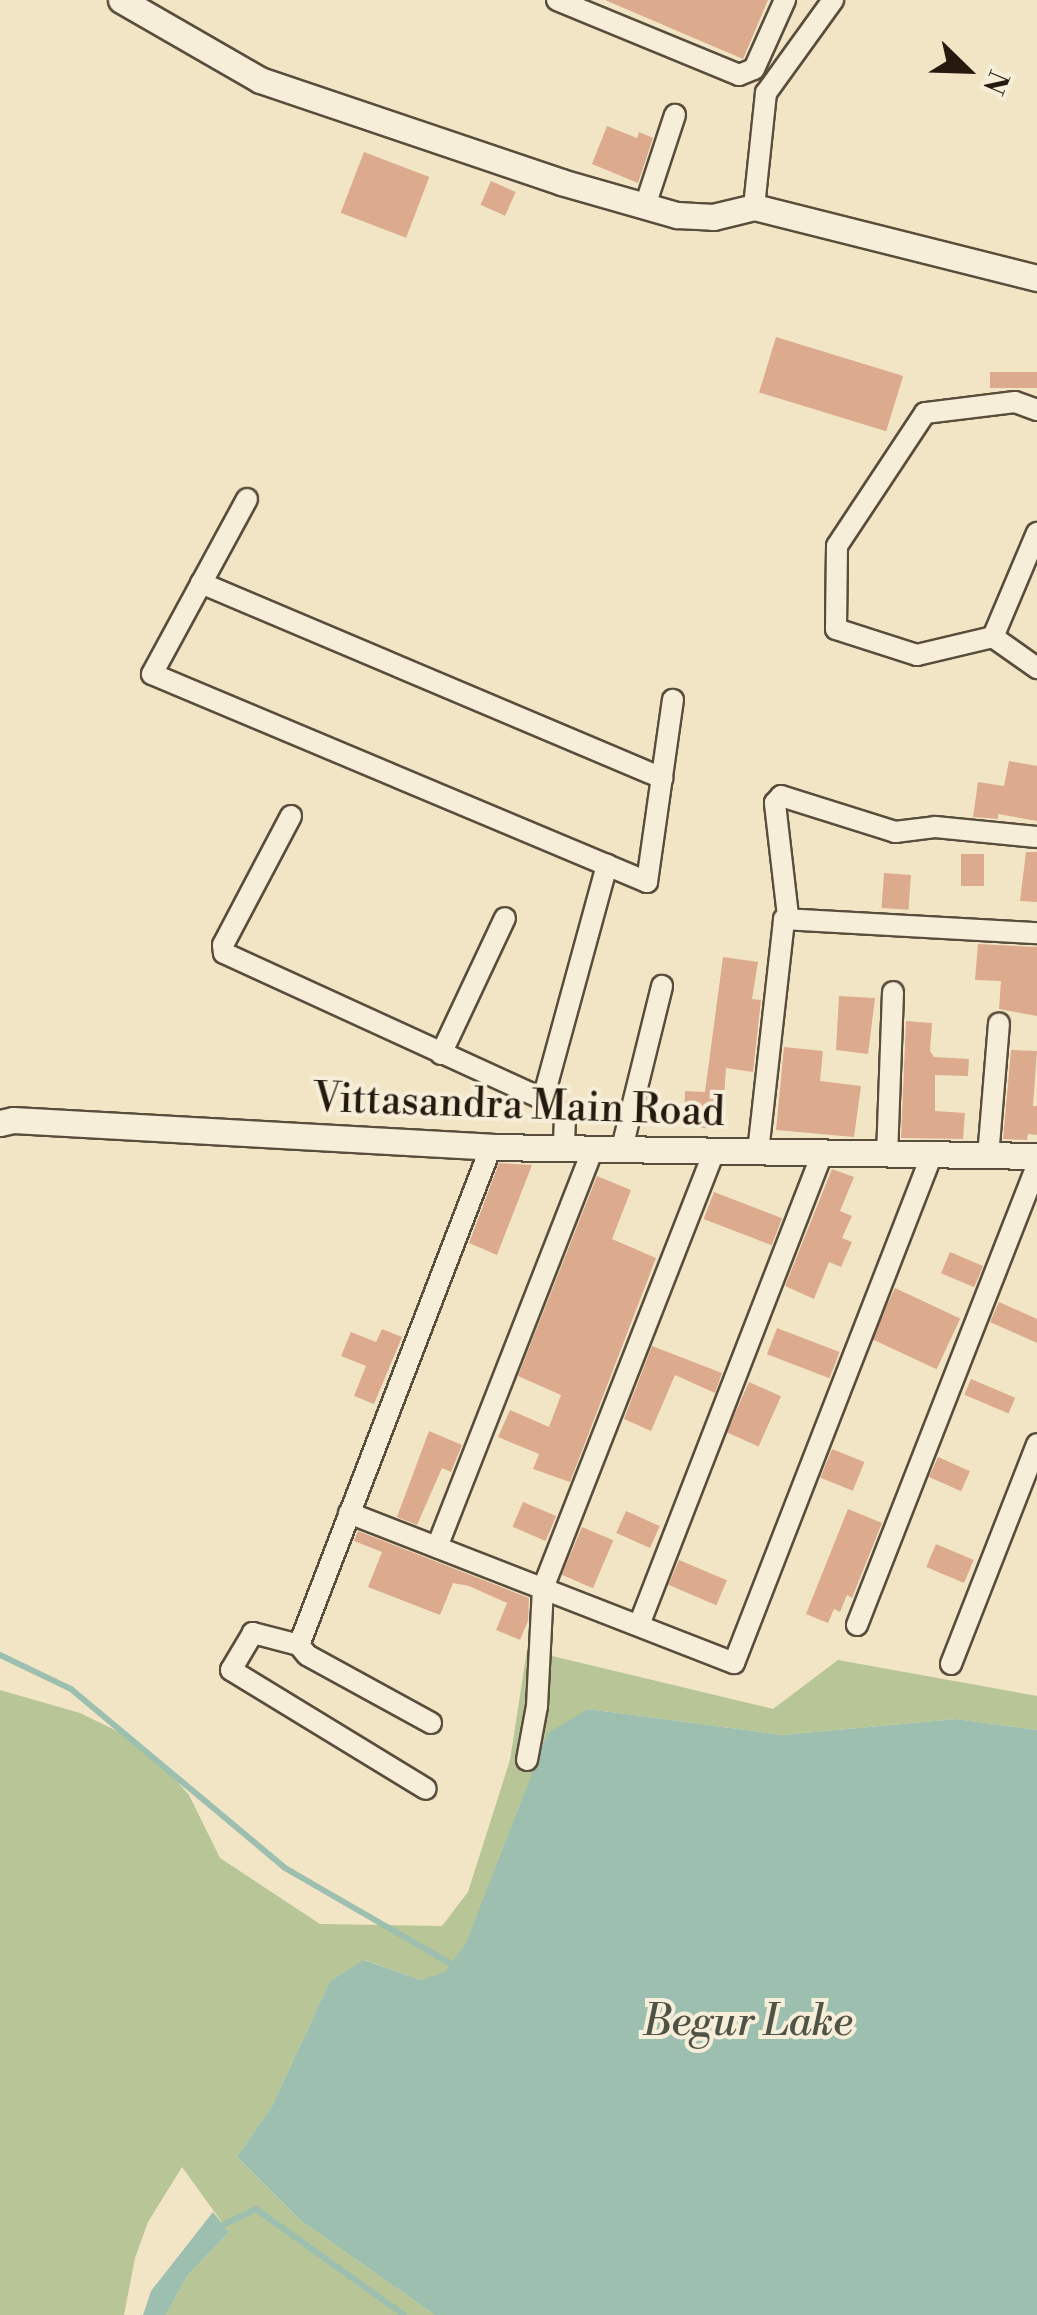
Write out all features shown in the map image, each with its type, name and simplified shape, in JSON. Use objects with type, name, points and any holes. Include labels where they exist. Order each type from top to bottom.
[{"type":"street","points":[[121,0],[260,80],[645,206],[677,215],[713,217],[754,207],[1037,278]]},
{"type":"street","points":[[557,0],[739,75],[754,69],[785,0]]},
{"type":"street","points":[[754,207],[766,92],[833,0]]},
{"type":"street","points":[[645,206],[675,115]]},
{"type":"street","points":[[1037,410],[1015,402],[925,413],[837,546],[836,629],[917,655],[993,637],[1037,668]]},
{"type":"street","points":[[247,498],[152,674],[647,882],[673,700]]},
{"type":"street","points":[[993,637],[1037,533]]},
{"type":"street","points":[[201,584],[662,778]]},
{"type":"street","points":[[758,1152],[783,925],[788,916],[775,804],[782,796],[895,832],[936,828],[1037,837]]},
{"type":"street","points":[[291,816],[223,945],[224,953],[542,1099],[565,1116],[564,1147]]},
{"type":"street","points":[[542,1099],[606,865]]},
{"type":"street","points":[[788,916],[1037,934]]},
{"type":"street","points":[[442,1054],[505,918]]},
{"type":"street","points":[[622,1148],[662,986]]},
{"type":"street","points":[[887,1156],[893,992]]},
{"type":"street","points":[[988,1156],[999,1023]]},
{"type":"street","name":"Vittasandra Main Road","points":[[0,1123],[13,1120],[491,1147],[931,1158],[1037,1156]]},
{"type":"street","points":[[299,1645],[491,1147]]},
{"type":"street","points":[[437,1547],[593,1148]]},
{"type":"street","points":[[527,1760],[537,1706],[543,1588],[714,1150]]},
{"type":"street","points":[[639,1626],[822,1154]]},
{"type":"street","points":[[349,1513],[734,1663],[931,1158]]},
{"type":"street","points":[[857,1626],[1037,1166]]},
{"type":"street","points":[[951,1664],[1037,1444]]},
{"type":"street","points":[[426,1789],[231,1670],[253,1633],[299,1645],[307,1655],[431,1724]]},
{"type":"shaded area","points":[[527,1650],[773,1709],[838,1660],[1037,1696],[1037,1730],[956,1719],[782,1735],[588,1709],[466,1944],[445,1973],[421,1980],[365,1960],[330,1981],[272,2106],[237,2157],[300,2220],[435,2315],[166,2315],[187,2276],[229,2232],[182,2167],[148,2222],[135,2258],[124,2315],[0,2315],[0,1690],[80,1713],[121,1733],[165,1768],[189,1795],[220,1858],[320,1924],[442,1926],[468,1892],[510,1760]]},
{"type":"water","name":"Begur Lake","points":[[588,1709],[782,1735],[956,1719],[1037,1730],[1037,2315],[435,2315],[300,2220],[237,2157],[272,2106],[330,1981],[364,1960],[421,1980],[445,1972],[466,1943],[548,1733]]},
{"type":"water","points":[[213,2212],[229,2232],[187,2276],[166,2315],[143,2315],[151,2291]]},
{"type":"building","points":[[605,0],[768,0],[743,59]]},
{"type":"building","points":[[607,126],[637,138],[639,132],[653,138],[638,183],[592,164]]},
{"type":"building","points":[[364,152],[429,177],[406,238],[341,213]]},
{"type":"building","points":[[491,181],[516,192],[505,216],[480,205]]},
{"type":"building","points":[[776,337],[903,376],[886,431],[759,392]]},
{"type":"building","points":[[990,372],[1037,372],[1037,388],[990,388]]},
{"type":"building","points":[[1009,761],[1037,766],[1037,821],[998,814],[998,819],[973,817],[978,782],[1004,786]]},
{"type":"building","points":[[1026,852],[1037,852],[1037,902],[1020,901]]},
{"type":"building","points":[[961,854],[984,854],[984,886],[961,886]]},
{"type":"building","points":[[884,873],[911,875],[908,910],[882,908]]},
{"type":"building","points":[[978,944],[1037,947],[1037,1016],[999,1009],[1001,981],[975,980]]},
{"type":"building","points":[[723,957],[758,962],[752,999],[761,1000],[753,1072],[726,1068],[722,1129],[684,1127],[685,1091],[705,1092]]},
{"type":"building","points":[[839,996],[875,998],[868,1054],[836,1050]]},
{"type":"building","points":[[906,1021],[932,1023],[930,1051],[934,1057],[969,1059],[968,1076],[935,1075],[935,1111],[965,1113],[963,1139],[901,1138]]},
{"type":"building","points":[[784,1047],[823,1051],[820,1081],[861,1086],[854,1137],[776,1130]]},
{"type":"building","points":[[1011,1050],[1037,1051],[1033,1106],[1037,1106],[1037,1135],[1028,1134],[1027,1140],[1003,1139]]},
{"type":"building","points":[[499,1163],[532,1165],[497,1255],[469,1243]]},
{"type":"building","points":[[832,1169],[854,1177],[840,1211],[852,1216],[842,1238],[852,1242],[841,1267],[829,1262],[814,1299],[785,1286]]},
{"type":"building","points":[[597,1176],[631,1190],[612,1239],[656,1258],[570,1482],[533,1469],[539,1454],[498,1437],[510,1410],[549,1427],[561,1395],[518,1376]]},
{"type":"building","points":[[714,1192],[782,1218],[772,1245],[704,1219]]},
{"type":"building","points":[[950,1252],[983,1266],[974,1287],[941,1273]]},
{"type":"building","points":[[895,1288],[960,1318],[937,1369],[871,1339]]},
{"type":"building","points":[[999,1302],[1037,1319],[1037,1343],[990,1322]]},
{"type":"building","points":[[777,1328],[840,1352],[830,1378],[767,1354]]},
{"type":"building","points":[[382,1329],[402,1337],[374,1404],[354,1396],[366,1366],[341,1356],[351,1332],[376,1342]]},
{"type":"building","points":[[652,1346],[722,1373],[715,1393],[675,1375],[651,1431],[624,1419]]},
{"type":"building","points":[[971,1379],[1015,1398],[1009,1413],[964,1395]]},
{"type":"building","points":[[749,1382],[781,1396],[759,1446],[727,1432]]},
{"type":"building","points":[[429,1431],[462,1445],[451,1472],[442,1468],[417,1525],[397,1517]]},
{"type":"building","points":[[832,1449],[864,1462],[853,1491],[820,1478]]},
{"type":"building","points":[[938,1457],[970,1471],[961,1491],[929,1477]]},
{"type":"building","points":[[523,1502],[556,1516],[546,1541],[512,1527]]},
{"type":"building","points":[[848,1509],[882,1523],[852,1598],[847,1595],[840,1612],[834,1609],[828,1623],[806,1614]]},
{"type":"building","points":[[626,1511],[660,1526],[650,1548],[616,1533]]},
{"type":"building","points":[[582,1527],[613,1540],[593,1588],[562,1575]]},
{"type":"building","points":[[358,1531],[529,1598],[528,1621],[520,1640],[496,1630],[507,1603],[469,1586],[453,1583],[440,1615],[368,1587],[382,1552],[354,1541]]},
{"type":"building","points":[[936,1544],[974,1560],[964,1583],[926,1567]]},
{"type":"building","points":[[679,1560],[727,1580],[716,1605],[668,1585]]},
{"type":"waterway","points":[[0,1655],[71,1689],[285,1868],[455,1966]]},
{"type":"waterway","points":[[217,2228],[256,2209],[404,2315]]}]
